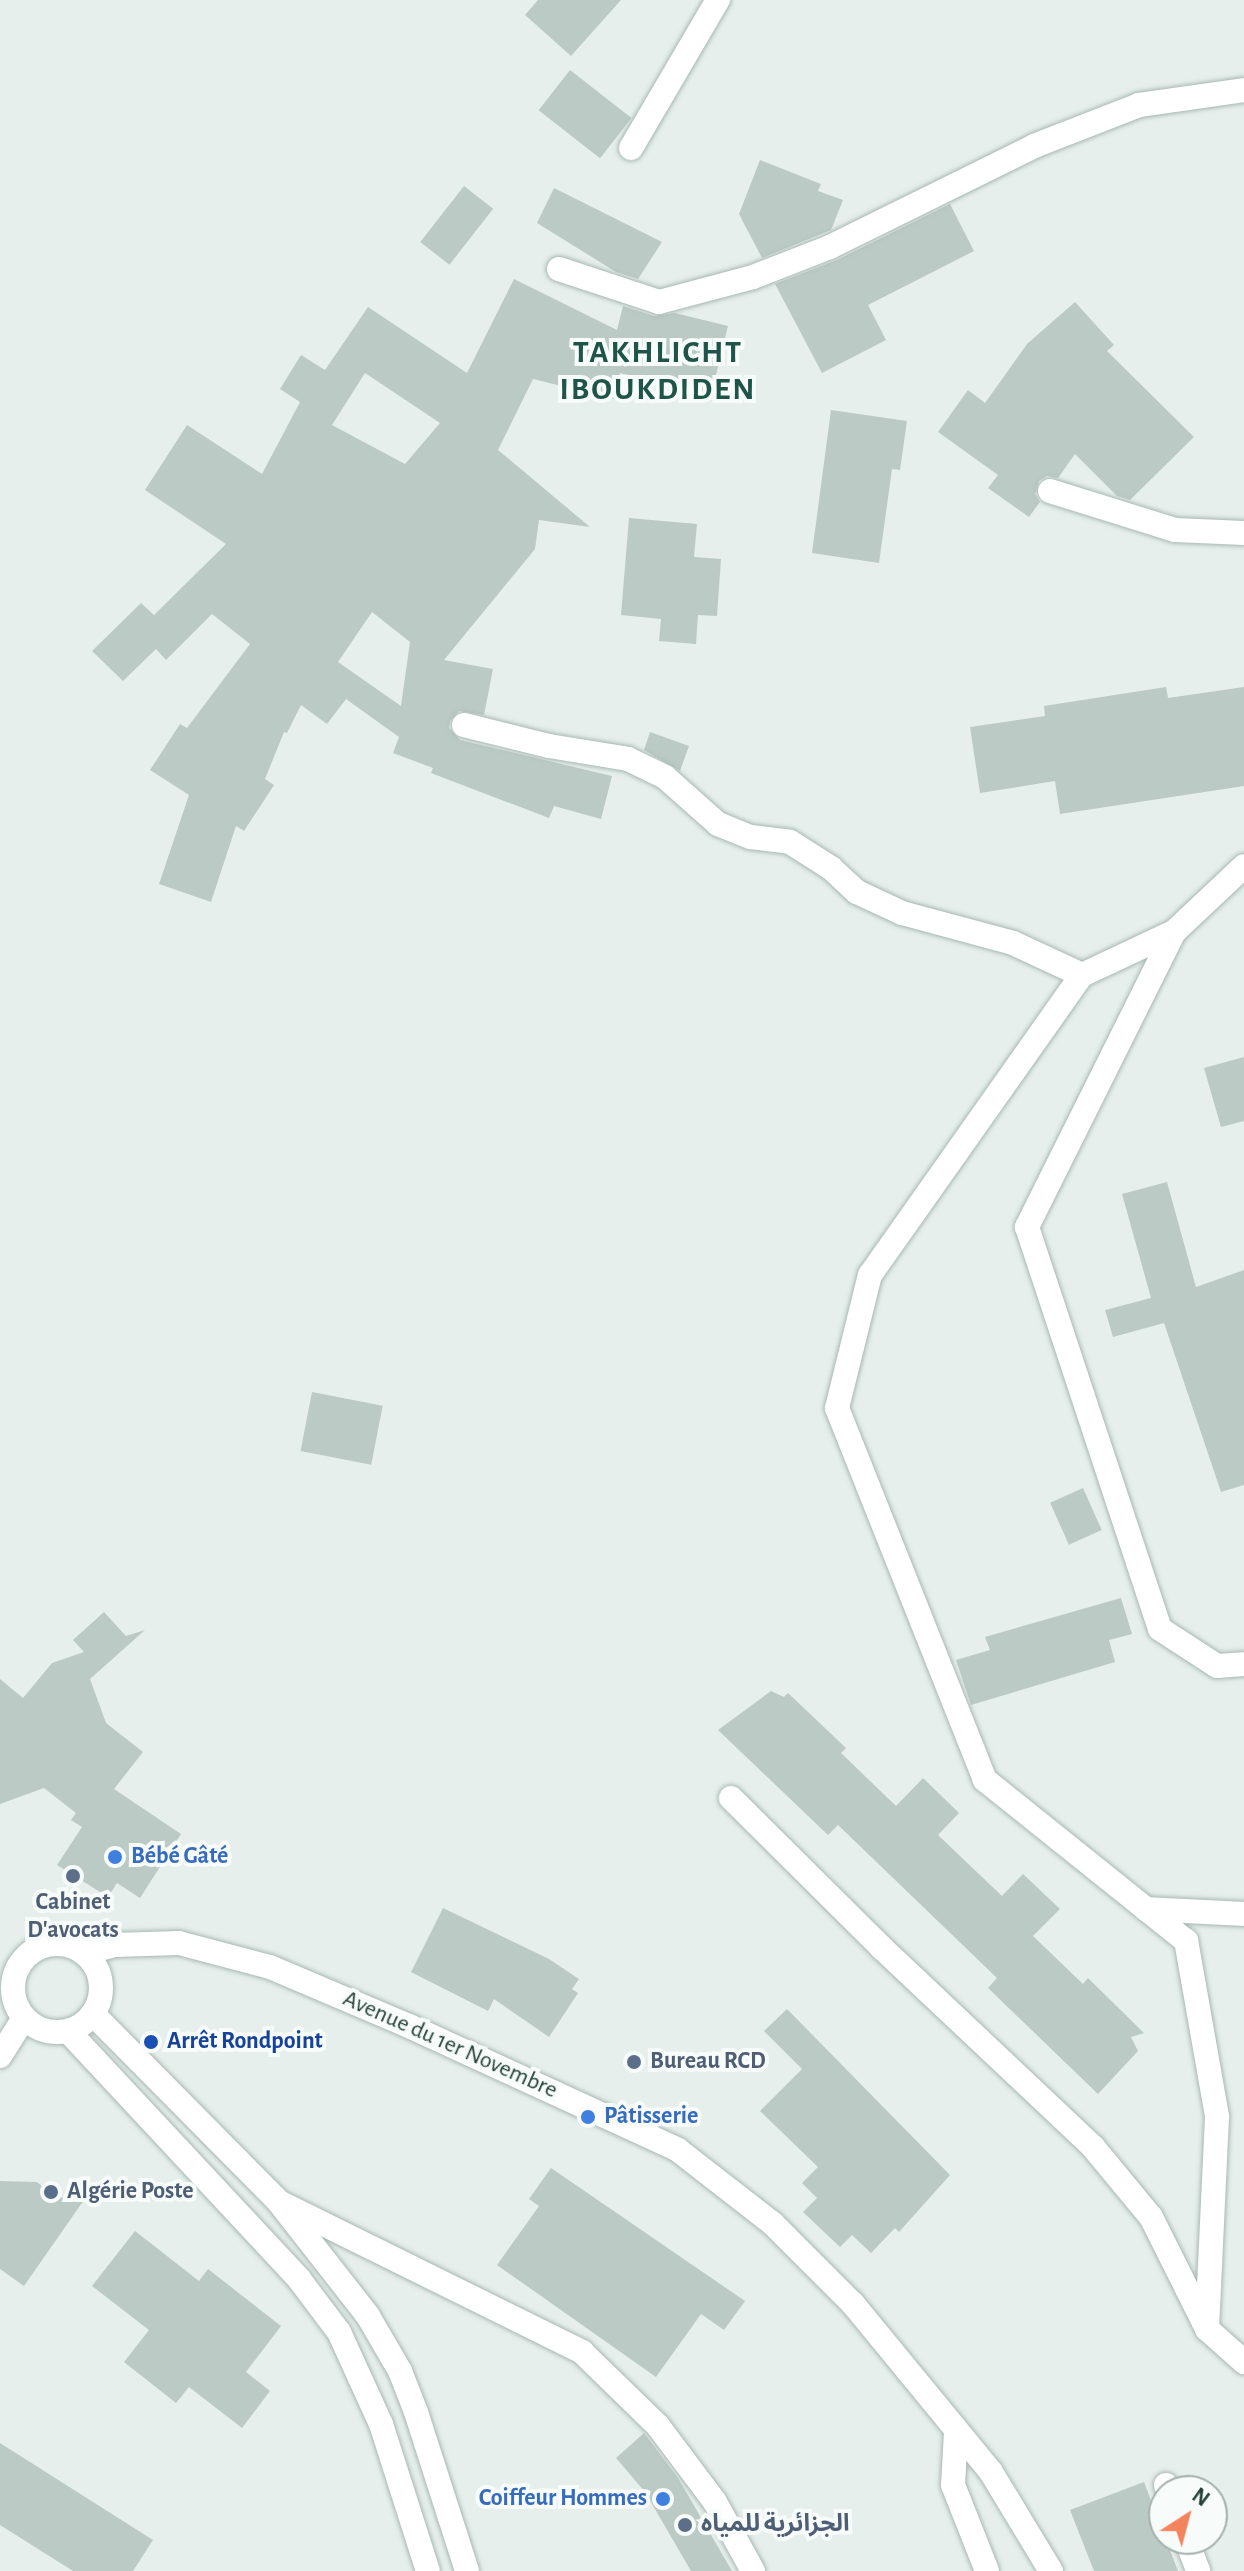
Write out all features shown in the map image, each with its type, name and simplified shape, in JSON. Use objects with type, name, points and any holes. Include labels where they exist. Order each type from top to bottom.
[{"type":"street","points":[[631,148],[718,0]]},
{"type":"street","points":[[559,269],[659,302],[753,277],[830,247],[1034,146],[1139,105],[1244,90]]},
{"type":"street","points":[[1050,491],[1175,530],[1244,533]]},
{"type":"street","points":[[464,725],[549,746],[628,759],[665,777],[718,824],[751,837],[790,842],[831,868],[857,892],[902,913],[1013,943],[1082,975]]},
{"type":"street","points":[[1207,2329],[1217,2116],[1186,1941],[985,1780],[837,1408],[870,1275],[1082,975],[1174,932],[1244,866]]},
{"type":"street","points":[[1174,932],[1027,1227],[1160,1629],[1217,1666],[1244,1664]]},
{"type":"street","points":[[731,1798],[882,1948],[1093,2147],[1151,2217],[1207,2329],[1244,2362]]},
{"type":"street","points":[[1146,1909],[1244,1914]]},
{"type":"street","name":"Avenue du 1er Novembre","points":[[85,1953],[114,1945],[179,1943],[270,1967],[409,2026],[678,2150],[773,2224],[853,2304],[991,2472],[1051,2571]]},
{"type":"street","points":[[43,1946],[72,1946],[85,1953],[101,1978],[102,1993],[93,2014],[78,2028],[68,2031],[48,2032],[24,2018],[13,1991],[20,1964],[43,1946]]},
{"type":"street","points":[[93,2014],[279,2202],[368,2316],[400,2371],[467,2571]]},
{"type":"street","points":[[0,2056],[24,2018]]},
{"type":"street","points":[[68,2031],[299,2279],[339,2332],[381,2424],[428,2571]]},
{"type":"street","points":[[279,2202],[582,2352],[658,2426],[715,2502],[753,2571]]},
{"type":"street","points":[[956,2432],[953,2485],[987,2571]]},
{"type":"building","points":[[538,0],[621,0],[571,56],[525,15]]},
{"type":"building","points":[[570,70],[631,118],[600,158],[539,110]]},
{"type":"building","points":[[760,160],[821,184],[818,191],[843,200],[831,230],[762,258],[739,214]]},
{"type":"building","points":[[464,186],[493,209],[449,265],[420,242]]},
{"type":"building","points":[[554,188],[662,242],[638,279],[616,272],[537,223]]},
{"type":"building","points":[[950,204],[974,251],[868,305],[886,340],[822,373],[775,284],[837,260]]},
{"type":"building","points":[[514,279],[617,330],[623,306],[654,316],[675,313],[728,326],[711,395],[620,373],[614,399],[533,379],[498,450],[590,527],[539,520],[535,549],[444,660],[493,669],[484,715],[459,711],[450,721],[449,728],[460,740],[612,776],[601,819],[554,806],[549,818],[431,773],[433,768],[393,753],[399,737],[346,699],[327,724],[301,705],[287,733],[284,732],[265,779],[274,785],[244,831],[236,826],[211,902],[159,884],[189,795],[150,770],[180,724],[187,728],[250,644],[212,614],[166,660],[156,649],[123,681],[92,651],[141,603],[154,615],[226,544],[145,490],[187,425],[262,474],[300,402],[280,389],[301,355],[325,370],[368,307],[467,373]],"holes":[[[365,373],[440,423],[405,464],[332,425]],[[372,612],[410,642],[401,706],[338,662]]]},
{"type":"building","points":[[1075,302],[1114,345],[1107,351],[1194,437],[1130,500],[1117,496],[1075,454],[1058,478],[1047,476],[1039,481],[1035,494],[1040,502],[1029,517],[988,488],[998,475],[938,432],[968,390],[985,403],[1027,344]]},
{"type":"building","points":[[831,410],[907,421],[900,470],[892,469],[879,563],[812,553]]},
{"type":"building","points":[[629,518],[697,524],[694,557],[721,559],[717,616],[698,615],[696,644],[659,641],[661,619],[621,615]]},
{"type":"building","points":[[1166,687],[1168,698],[1244,687],[1244,786],[1060,814],[1055,781],[980,793],[970,727],[1045,716],[1044,706]]},
{"type":"building","points":[[650,732],[689,746],[680,771],[644,750]]},
{"type":"building","points":[[1244,1057],[1244,1121],[1221,1127],[1204,1068]]},
{"type":"building","points":[[1167,1182],[1196,1287],[1244,1270],[1244,1485],[1221,1492],[1164,1323],[1113,1337],[1105,1310],[1151,1298],[1122,1194]]},
{"type":"building","points":[[312,1392],[383,1406],[371,1465],[301,1451]]},
{"type":"building","points":[[1083,1488],[1102,1530],[1069,1545],[1050,1503]]},
{"type":"building","points":[[1121,1598],[1132,1634],[1109,1640],[1115,1662],[971,1705],[956,1660],[990,1650],[985,1637]]},
{"type":"building","points":[[104,1612],[126,1636],[145,1630],[90,1679],[106,1723],[143,1752],[114,1789],[181,1834],[140,1898],[117,1883],[108,1897],[57,1865],[82,1827],[71,1820],[76,1813],[44,1788],[0,1804],[0,1679],[23,1698],[52,1663],[84,1652],[73,1640]]},
{"type":"building","points":[[771,1691],[784,1697],[788,1693],[846,1748],[841,1753],[896,1806],[923,1778],[959,1813],[938,1835],[1002,1896],[1023,1874],[1060,1909],[1033,1936],[1083,1984],[1088,1978],[1144,2033],[1131,2037],[1138,2051],[1098,2094],[988,1988],[997,1978],[838,1825],[828,1835],[718,1730]]},
{"type":"building","points":[[443,1908],[549,1959],[579,1979],[572,1989],[578,1993],[549,2037],[494,1999],[488,2011],[411,1972]]},
{"type":"building","points":[[787,2009],[950,2175],[899,2232],[895,2228],[871,2253],[852,2235],[840,2247],[803,2212],[817,2198],[802,2183],[818,2167],[760,2111],[802,2069],[764,2031]]},
{"type":"building","points":[[551,2168],[745,2301],[724,2330],[701,2314],[656,2377],[497,2265],[539,2206],[529,2199]]},
{"type":"building","points":[[0,2181],[37,2182],[55,2197],[84,2200],[24,2286],[0,2269]]},
{"type":"building","points":[[135,2231],[199,2281],[208,2269],[281,2326],[246,2372],[270,2391],[242,2428],[189,2387],[176,2403],[124,2362],[149,2330],[92,2286]]},
{"type":"building","name":"الجزائرية للمياه","points":[[644,2433],[678,2478],[732,2571],[691,2571],[645,2492],[616,2458]]},
{"type":"building","points":[[0,2443],[153,2540],[133,2571],[73,2571],[0,2525]]},
{"type":"building","points":[[1144,2482],[1148,2492],[1148,2555],[1172,2555],[1178,2571],[1094,2571],[1070,2510]]},
{"type":"place","name":"Bébé Gâté","points":[[115,1857]]},
{"type":"place","name":"Cabinet D'avocats","points":[[73,1876]]},
{"type":"place","name":"Arrêt Rondpoint","points":[[151,2042]]},
{"type":"place","name":"Bureau RCD","points":[[634,2062]]},
{"type":"place","name":"Pâtisserie","points":[[588,2117]]},
{"type":"place","name":"Algérie Poste","points":[[51,2192]]},
{"type":"place","name":"Coiffeur Hommes","points":[[663,2499]]},
{"type":"place","name":"الجزائرية للمياه","points":[[685,2525]]},
{"type":"district","name":"TAKHLICHT IBOUKDIDEN","points":[[658,372]]}]
